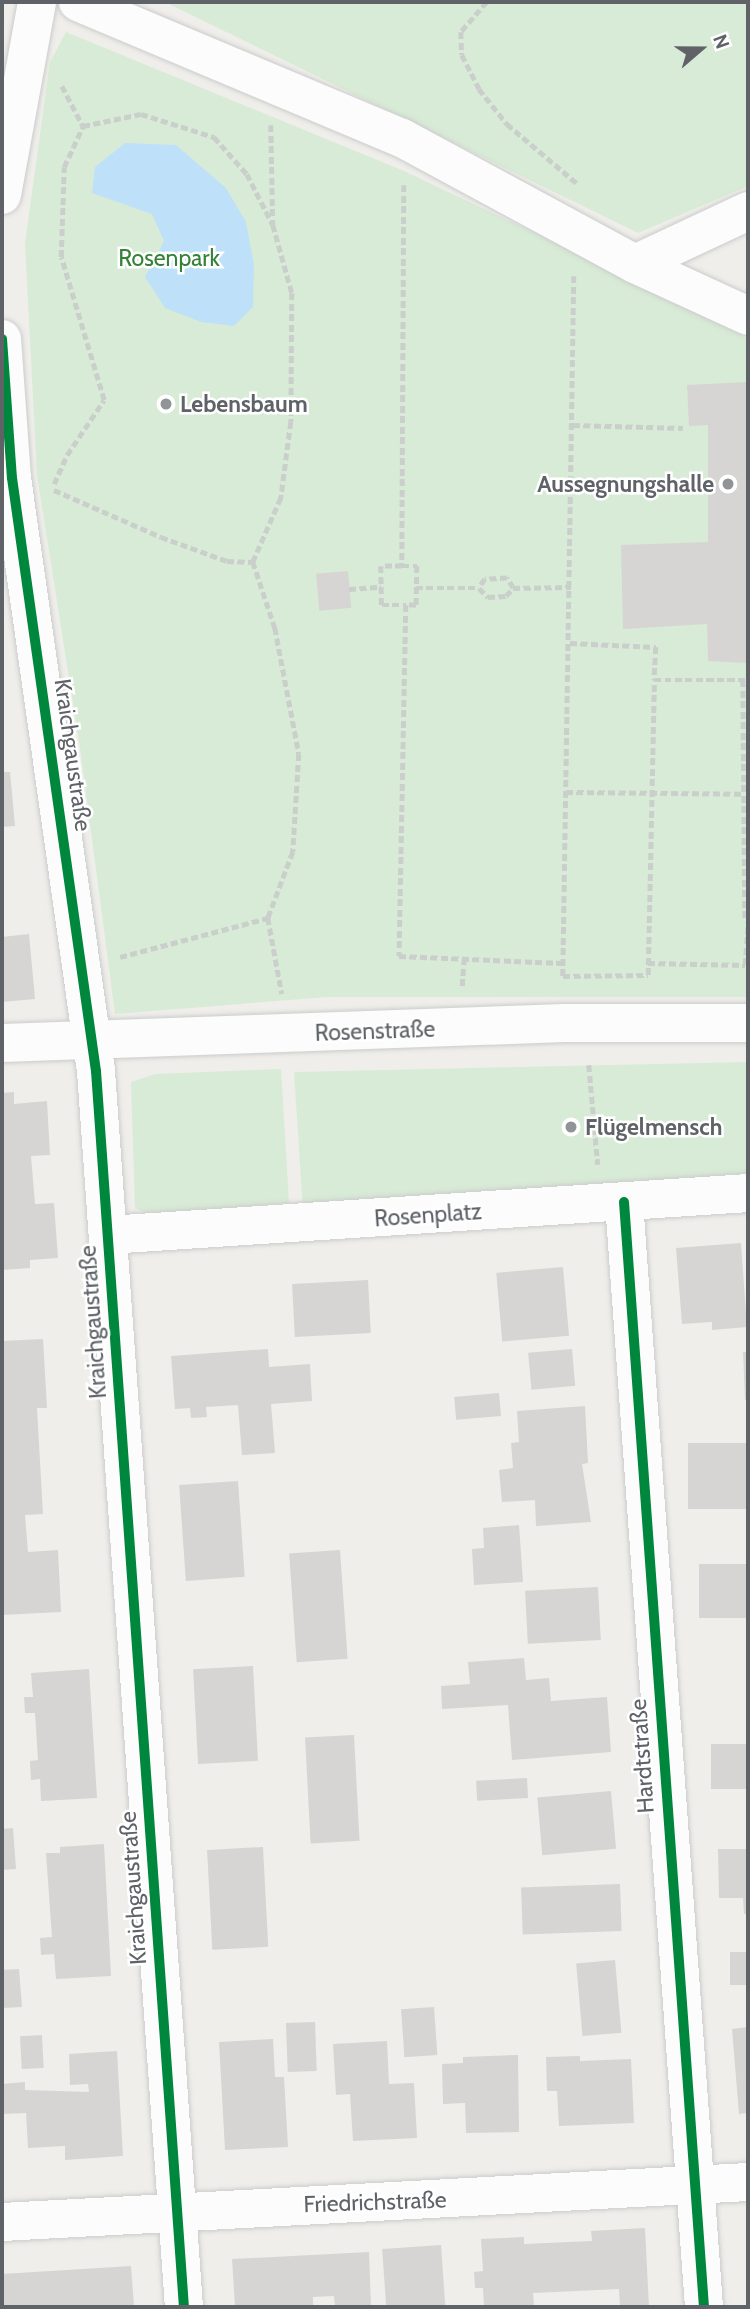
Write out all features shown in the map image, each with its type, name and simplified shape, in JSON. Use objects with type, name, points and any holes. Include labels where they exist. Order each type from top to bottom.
[{"type":"street","points":[[2,195],[37,2]]},
{"type":"street","points":[[78,2],[402,138],[635,264],[748,316]]},
{"type":"street","points":[[635,264],[748,211]]},
{"type":"street","name":"Kraichgaustraße","points":[[2,339],[7,479],[91,1037],[108,1235],[184,2307]]},
{"type":"street","name":"Rosenstraße","points":[[2,1043],[91,1037],[565,1023],[748,1023]]},
{"type":"street","name":"Rosenplatz","points":[[108,1235],[748,1193]]},
{"type":"street","name":"Hardtstraße","points":[[613,1203],[704,2307]]},
{"type":"street","name":"Friedrichstraße","points":[[2,2222],[178,2210],[694,2188],[748,2182]]},
{"type":"path","points":[[488,2],[461,32],[462,55],[479,89],[507,124],[580,186]]},
{"type":"path","points":[[271,85],[274,225]]},
{"type":"path","points":[[53,503],[52,489],[67,455],[104,400],[61,257],[64,167],[83,126],[141,114],[214,137],[247,174],[274,225],[292,293],[291,422],[281,498],[253,562],[275,628],[299,754],[293,852],[268,918],[290,1033]]},
{"type":"path","points":[[402,138],[402,566]]},
{"type":"path","points":[[570,643],[656,647],[648,975],[563,976],[575,263]]},
{"type":"path","points":[[573,425],[683,428]]},
{"type":"path","points":[[52,489],[161,537],[227,561],[253,562]]},
{"type":"path","points":[[381,566],[417,566],[416,606],[382,605],[381,587],[381,566]]},
{"type":"path","points":[[479,588],[485,579],[507,578],[513,588]]},
{"type":"path","points":[[349,589],[381,587]]},
{"type":"path","points":[[416,588],[479,588],[488,597],[506,596],[513,588],[571,587]]},
{"type":"path","points":[[406,605],[399,956],[562,964]]},
{"type":"path","points":[[648,963],[745,965],[747,922],[744,794],[746,680],[654,680]]},
{"type":"path","points":[[566,792],[744,794]]},
{"type":"path","points":[[116,945],[118,958],[268,918]]},
{"type":"path","points":[[589,1065],[613,1203]]},
{"type":"green space","points":[[165,2],[748,2],[748,186],[638,233]]},
{"type":"green space","name":"Rosenpark","points":[[66,32],[404,171],[740,330],[748,343],[748,997],[327,997],[115,1014],[80,748],[37,475],[25,243],[50,62]]},
{"type":"green space","points":[[748,1062],[748,1176],[303,1210],[294,1072]]},
{"type":"green space","points":[[281,1069],[289,1203],[149,1215],[135,1208],[131,1082],[155,1074]]},
{"type":"water","points":[[125,143],[176,145],[226,188],[246,222],[254,265],[253,307],[234,326],[201,322],[165,308],[145,277],[164,241],[152,214],[92,193],[95,167]]},
{"type":"building","name":"Aussegnungshalle","points":[[748,382],[748,663],[708,661],[707,624],[623,629],[621,545],[708,542],[708,425],[689,426],[687,385]]},
{"type":"building","points":[[348,571],[351,608],[319,611],[316,574]]},
{"type":"building","points":[[2,772],[10,772],[15,826],[2,827]]},
{"type":"building","points":[[29,934],[35,999],[2,1002],[2,937]]},
{"type":"building","points":[[14,1092],[14,1104],[47,1101],[50,1155],[31,1156],[35,1204],[54,1203],[58,1258],[30,1260],[30,1268],[2,1270],[2,1093]]},
{"type":"building","points":[[741,1243],[747,1327],[712,1330],[712,1322],[682,1324],[676,1248]]},
{"type":"building","points":[[563,1267],[569,1336],[502,1342],[496,1273]]},
{"type":"building","points":[[368,1280],[371,1333],[295,1337],[292,1284]]},
{"type":"building","points":[[43,1339],[47,1408],[37,1408],[43,1514],[25,1515],[28,1552],[58,1550],[61,1612],[2,1615],[2,1341]]},
{"type":"building","points":[[268,1349],[269,1367],[310,1364],[312,1401],[271,1404],[275,1453],[242,1455],[238,1405],[206,1407],[207,1417],[191,1418],[190,1408],[175,1409],[171,1356]]},
{"type":"building","points":[[572,1349],[575,1386],[531,1390],[528,1353]]},
{"type":"building","points":[[743,1352],[748,1352],[748,1400],[745,1400]]},
{"type":"building","points":[[499,1393],[501,1416],[456,1420],[454,1397]]},
{"type":"building","points":[[585,1406],[588,1463],[582,1464],[591,1522],[536,1526],[535,1500],[502,1502],[499,1470],[513,1468],[511,1443],[519,1442],[517,1411]]},
{"type":"building","points":[[688,1443],[748,1443],[748,1509],[688,1509]]},
{"type":"building","points":[[238,1481],[245,1577],[186,1581],[179,1485]]},
{"type":"building","points":[[519,1525],[523,1582],[474,1585],[472,1549],[484,1548],[483,1528]]},
{"type":"building","points":[[340,1550],[348,1659],[297,1662],[289,1554]]},
{"type":"building","points":[[699,1564],[748,1564],[748,1618],[699,1618]]},
{"type":"building","points":[[598,1587],[601,1640],[528,1644],[525,1591]]},
{"type":"building","points":[[524,1658],[526,1680],[549,1678],[551,1701],[607,1697],[611,1752],[512,1760],[508,1705],[442,1709],[441,1686],[470,1684],[468,1662]]},
{"type":"building","points":[[253,1666],[258,1761],[198,1764],[193,1669]]},
{"type":"building","points":[[89,1669],[97,1798],[41,1801],[40,1779],[31,1780],[30,1761],[38,1760],[35,1713],[25,1713],[24,1697],[33,1697],[31,1673]]},
{"type":"building","points":[[354,1735],[360,1841],[311,1843],[305,1738]]},
{"type":"building","points":[[711,1744],[748,1744],[748,1789],[711,1789]]},
{"type":"building","points":[[527,1778],[528,1798],[477,1801],[476,1781]]},
{"type":"building","points":[[611,1791],[616,1849],[542,1855],[537,1797]]},
{"type":"building","points":[[13,1828],[16,1869],[2,1870],[2,1829]]},
{"type":"building","points":[[104,1844],[111,1976],[56,1979],[54,1954],[41,1955],[40,1938],[52,1937],[46,1853],[60,1853],[60,1847]]},
{"type":"building","points":[[263,1847],[268,1947],[212,1950],[207,1850]]},
{"type":"building","points":[[718,1849],[748,1849],[748,1914],[744,1914],[743,1898],[719,1898]]},
{"type":"building","points":[[620,1884],[622,1931],[523,1934],[521,1887]]},
{"type":"building","points":[[730,1952],[748,1952],[748,1985],[730,1985]]},
{"type":"building","points":[[615,1960],[621,2033],[583,2036],[576,1963]]},
{"type":"building","points":[[19,1969],[22,2007],[2,2008],[2,1970]]},
{"type":"building","points":[[434,2007],[437,2055],[404,2057],[401,2009]]},
{"type":"building","points":[[315,2022],[317,2071],[288,2072],[286,2023]]},
{"type":"building","points":[[748,2027],[748,2113],[739,2114],[732,2029]]},
{"type":"building","points":[[42,2035],[44,2068],[22,2069],[20,2036]]},
{"type":"building","points":[[273,2039],[275,2077],[284,2077],[288,2147],[225,2150],[219,2042]]},
{"type":"building","points":[[387,2041],[389,2084],[414,2083],[417,2138],[353,2141],[350,2094],[336,2095],[333,2044]]},
{"type":"building","points":[[117,2051],[123,2156],[65,2160],[65,2146],[28,2148],[26,2113],[2,2114],[2,2084],[25,2082],[25,2090],[89,2092],[88,2084],[70,2085],[69,2054]]},
{"type":"building","points":[[518,2055],[519,2132],[466,2133],[465,2103],[443,2104],[442,2064],[463,2063],[463,2057]]},
{"type":"building","points":[[580,2056],[580,2061],[631,2059],[634,2123],[559,2126],[557,2091],[547,2091],[546,2057]]},
{"type":"building","points":[[645,2228],[649,2307],[620,2307],[619,2289],[533,2293],[534,2307],[484,2307],[483,2288],[475,2288],[474,2272],[483,2271],[481,2239],[524,2237],[524,2244],[592,2241],[591,2231]]},
{"type":"building","points":[[441,2245],[445,2307],[386,2307],[382,2249]]},
{"type":"building","points":[[369,2252],[371,2307],[335,2307],[334,2296],[313,2297],[313,2307],[235,2307],[232,2259]]},
{"type":"building","points":[[131,2266],[134,2307],[2,2307],[2,2274]]},
{"type":"cycle path","points":[[2,339],[12,478],[96,1071],[184,2307]]},
{"type":"cycle path","points":[[624,1202],[704,2307]]},
{"type":"place","name":"Lebensbaum","points":[[166,404]]},
{"type":"place","name":"Aussegnungshalle","points":[[728,484]]},
{"type":"place","name":"Flügelmensch","points":[[571,1127]]}]
